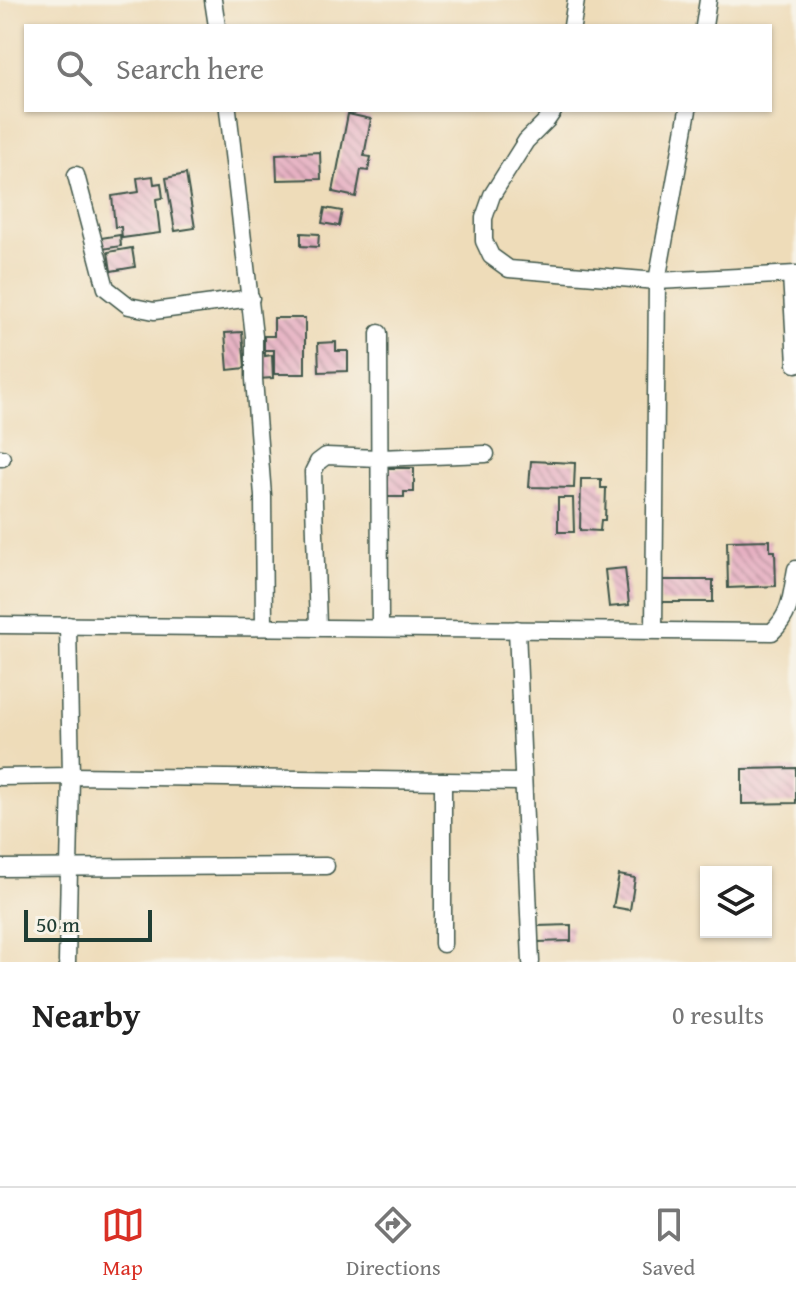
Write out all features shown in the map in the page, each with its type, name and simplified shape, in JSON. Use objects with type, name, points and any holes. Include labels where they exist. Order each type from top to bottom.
[{"type":"street","points":[[213,0],[217,24]]},
{"type":"street","points":[[572,24],[576,0]]},
{"type":"street","points":[[704,24],[708,0]]},
{"type":"street","points":[[228,112],[254,336],[254,379],[263,496],[264,626]]},
{"type":"street","points":[[553,112],[526,141],[492,195],[484,218],[484,241],[491,256],[509,269],[657,281],[793,274],[796,364]]},
{"type":"street","points":[[654,630],[657,281],[688,112]]},
{"type":"street","points":[[76,175],[106,288],[129,306],[154,311],[251,298]]},
{"type":"street","points":[[379,333],[380,627]]},
{"type":"street","points":[[318,627],[313,472],[318,462],[326,456],[379,458],[486,454]]},
{"type":"street","points":[[0,625],[772,632],[782,623],[788,610],[796,569]]},
{"type":"street","points":[[67,962],[71,776],[68,625]]},
{"type":"street","points":[[517,629],[531,962]]},
{"type":"street","points":[[0,777],[523,782]]},
{"type":"street","points":[[443,781],[443,944]]},
{"type":"street","points":[[0,868],[326,866]]},
{"type":"building","points":[[348,114],[371,119],[364,156],[371,157],[368,171],[361,170],[356,197],[333,192]]},
{"type":"building","points":[[320,152],[321,179],[277,180],[276,154]]},
{"type":"building","points":[[186,174],[195,228],[175,231],[166,178]]},
{"type":"building","points":[[153,176],[154,184],[161,183],[163,198],[156,199],[160,233],[122,238],[121,227],[115,227],[112,196],[139,192],[137,178]]},
{"type":"building","points":[[325,208],[342,211],[339,226],[322,223]]},
{"type":"building","points":[[301,233],[319,234],[318,247],[301,246]]},
{"type":"building","points":[[120,235],[121,246],[102,249],[101,238]]},
{"type":"building","points":[[132,248],[135,267],[111,271],[108,252]]},
{"type":"building","points":[[274,318],[305,318],[305,374],[274,374],[274,350],[264,350],[264,336],[274,336]]},
{"type":"building","points":[[242,332],[245,368],[228,370],[225,333]]},
{"type":"building","points":[[336,342],[336,351],[348,351],[348,371],[319,372],[318,343]]},
{"type":"building","points":[[257,353],[272,355],[273,378],[258,379]]},
{"type":"building","points":[[531,461],[575,463],[574,488],[529,487]]},
{"type":"building","points":[[382,468],[414,468],[414,492],[404,492],[404,497],[382,497]]},
{"type":"building","points":[[581,479],[601,479],[601,488],[606,488],[605,520],[601,520],[600,531],[580,530]]},
{"type":"building","points":[[558,498],[573,498],[574,532],[558,532]]},
{"type":"building","points":[[770,540],[770,551],[775,551],[776,586],[728,588],[727,541]]},
{"type":"building","points":[[625,568],[629,605],[609,607],[605,570]]},
{"type":"building","points":[[660,580],[713,580],[713,602],[660,602]]},
{"type":"building","points":[[796,768],[796,803],[742,804],[742,769]]},
{"type":"building","points":[[619,875],[635,878],[630,910],[613,907]]},
{"type":"building","points":[[571,925],[571,941],[537,942],[537,926]]}]
